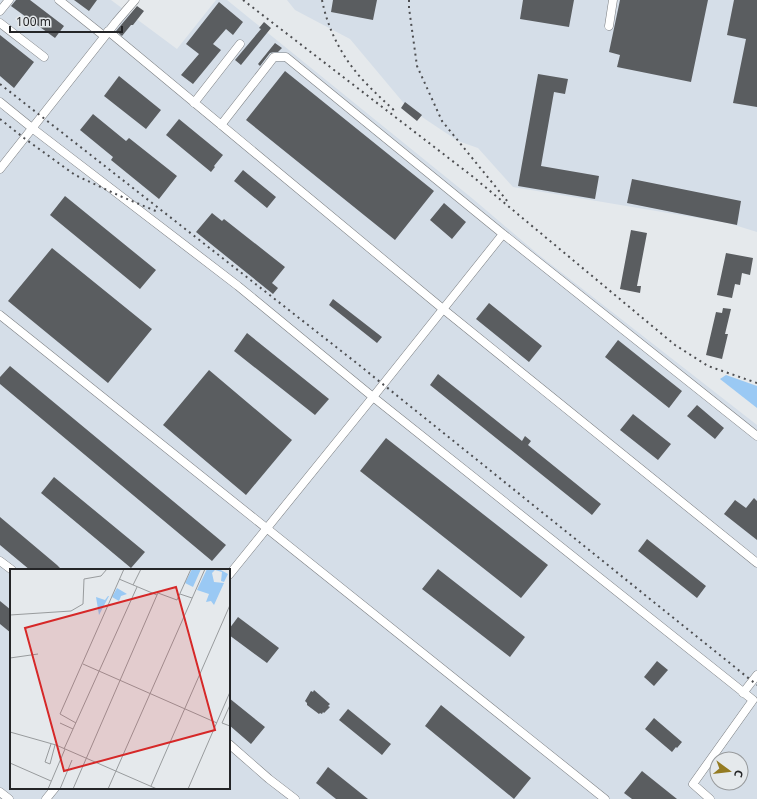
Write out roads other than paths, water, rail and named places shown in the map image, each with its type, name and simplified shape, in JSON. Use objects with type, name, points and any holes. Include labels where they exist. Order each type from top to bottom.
[{"type":"lane","points":[[0,11],[9,0]]},
{"type":"lane","points":[[59,0],[106,34],[194,103],[443,309],[757,563]]},
{"type":"lane","points":[[0,169],[106,34],[135,0]]},
{"type":"lane","points":[[609,26],[613,0]]},
{"type":"lane","points":[[0,23],[44,57]]},
{"type":"lane","points":[[194,103],[240,44]]},
{"type":"lane","points":[[221,125],[274,57],[286,57],[503,234],[757,436]]},
{"type":"lane","points":[[0,102],[238,286],[373,398],[753,700],[693,784],[710,799]]},
{"type":"lane","points":[[230,574],[373,398],[503,234]]},
{"type":"lane","points":[[0,315],[605,799]]},
{"type":"lane","points":[[0,560],[11,569]]},
{"type":"lane","points":[[743,693],[757,675]]},
{"type":"lane","points":[[230,745],[295,799]]},
{"type":"lane","points":[[46,799],[54,789]]},
{"type":"lane","points":[[0,792],[9,799]]},
{"type":"railway","points":[[243,0],[472,176],[675,345],[708,366],[757,383]]},
{"type":"railway","points":[[322,0],[332,32],[348,62],[366,83],[396,112]]},
{"type":"railway","points":[[409,0],[417,66],[442,121],[508,202]]},
{"type":"railway","points":[[0,84],[354,361],[757,685]]},
{"type":"railway","points":[[0,119],[75,175],[158,212]]}]
